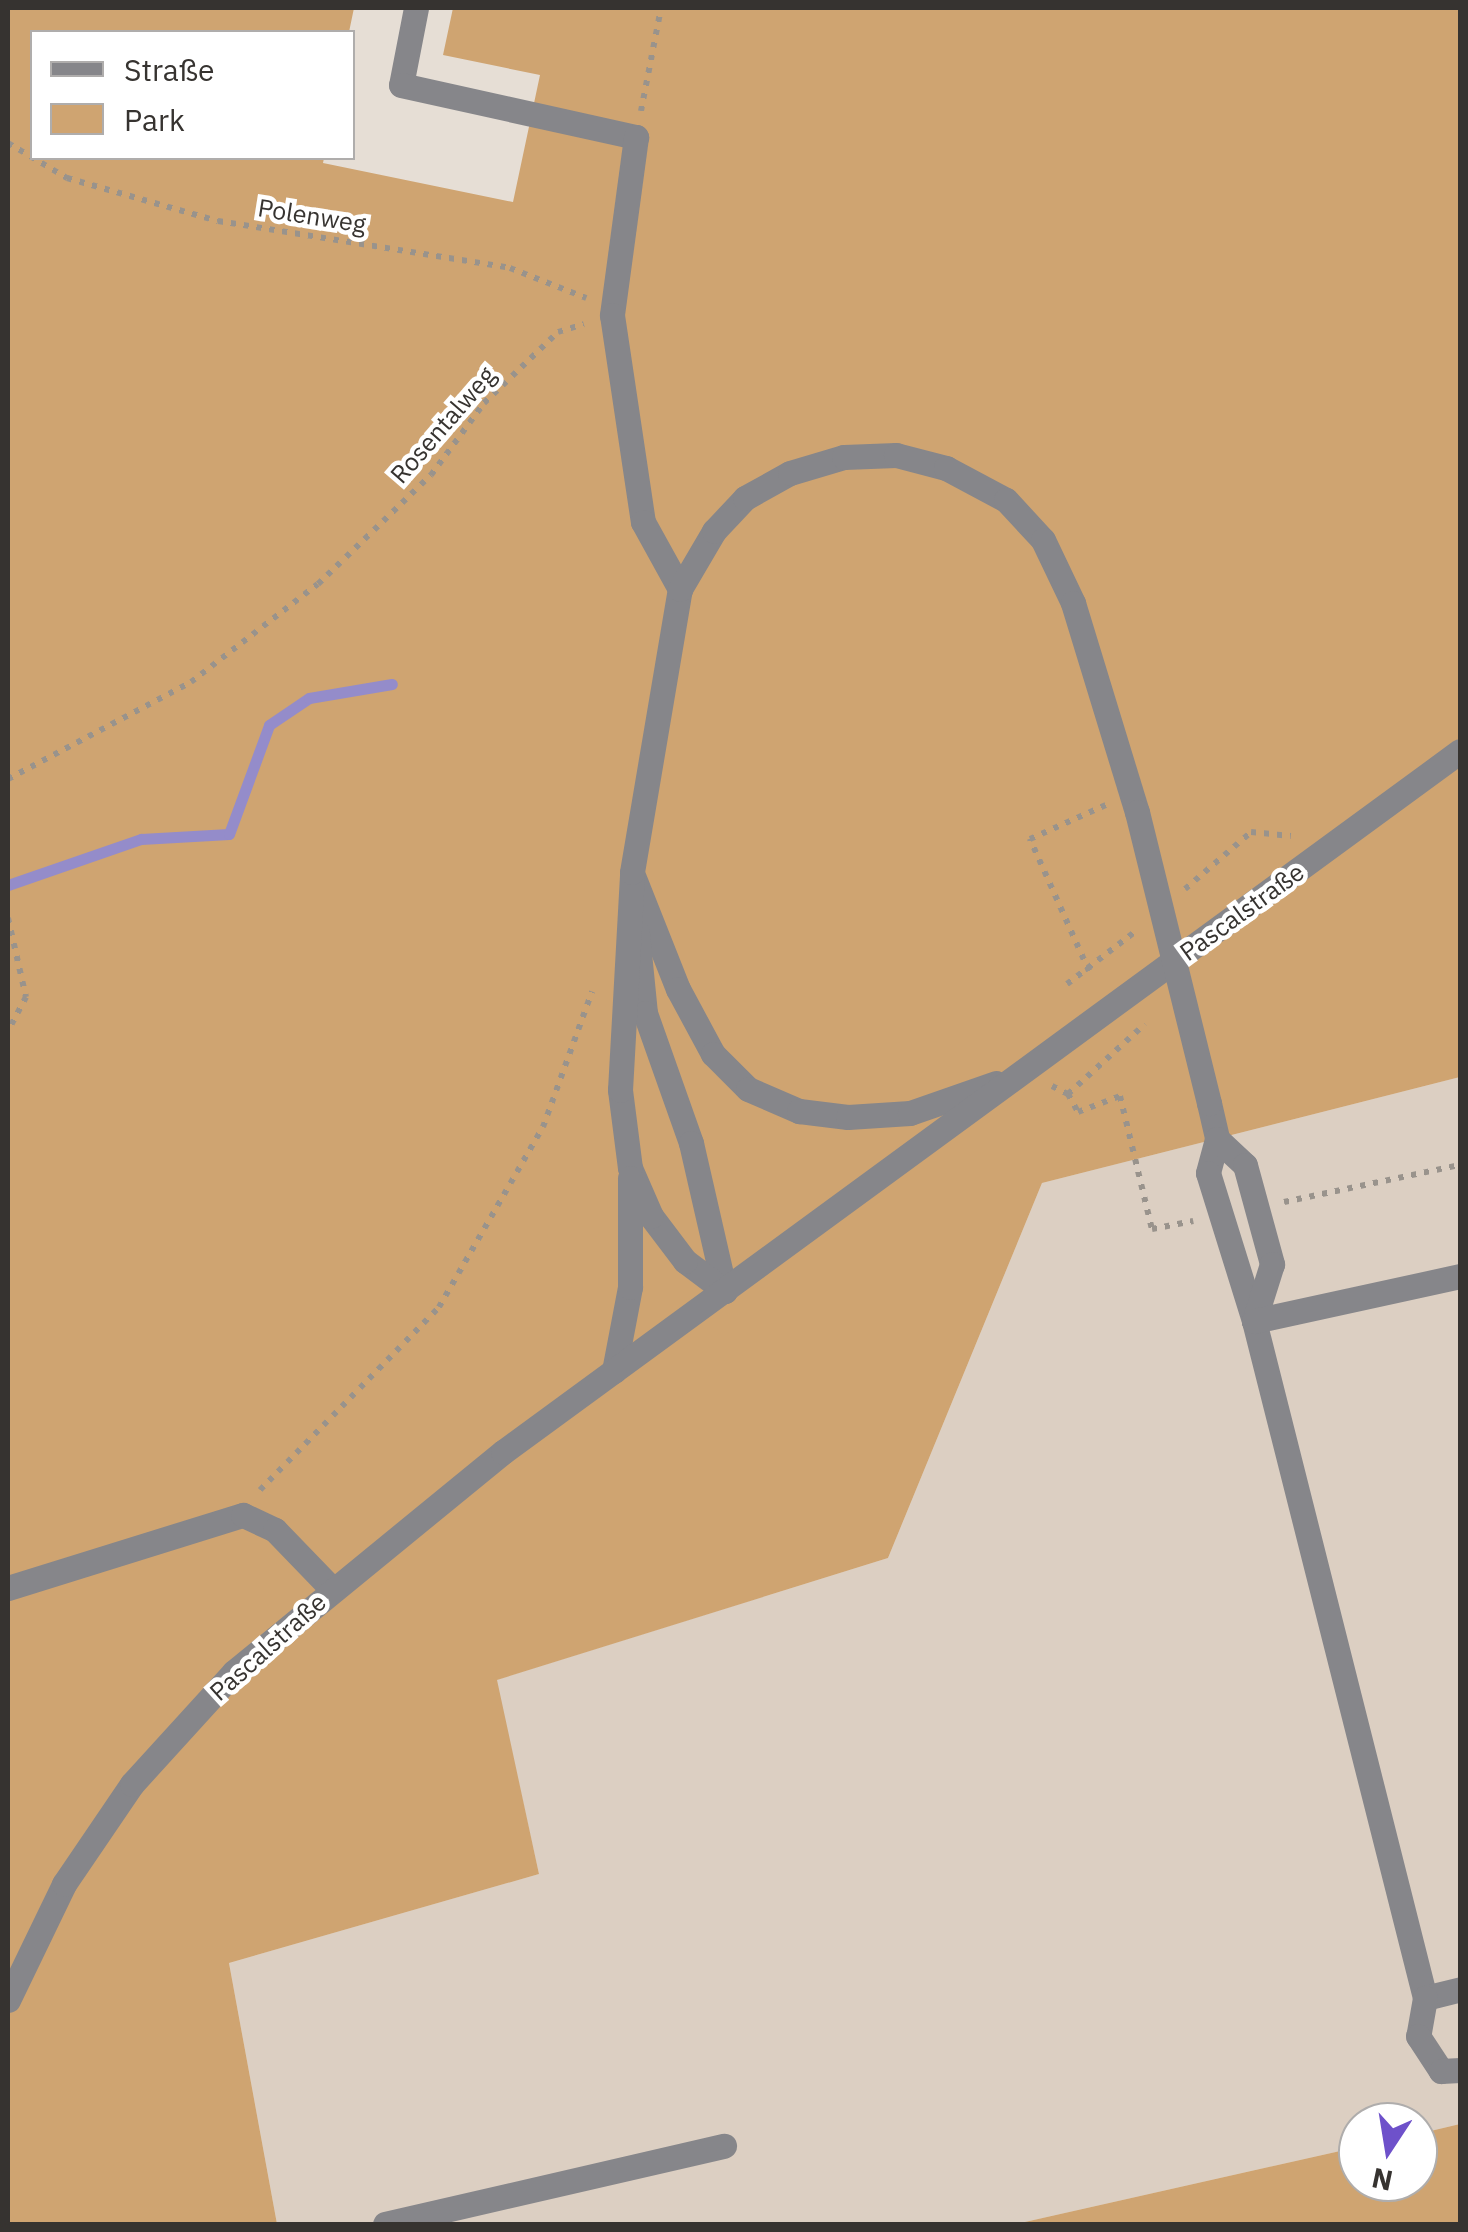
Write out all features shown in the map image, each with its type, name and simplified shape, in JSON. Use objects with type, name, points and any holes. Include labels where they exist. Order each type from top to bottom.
[{"type":"street","points":[[416,8],[401,85],[636,136],[612,315],[644,522],[680,589]]},
{"type":"street","points":[[614,1371],[630,1287],[630,1168],[620,1090],[620,1014],[632,872],[680,589],[714,531],[744,498],[790,473],[844,457],[896,455],[946,468],[1006,500],[1043,540],[1073,603],[1134,803],[1217,1139],[1208,1174],[1254,1322],[1425,1998],[1418,2036],[1441,2071],[1460,2070]]},
{"type":"street","name":"Pascalstraße","points":[[8,2000],[64,1884],[132,1784],[234,1672],[332,1589],[614,1371],[1460,751]]},
{"type":"street","points":[[632,872],[645,1012],[691,1143],[725,1291]]},
{"type":"street","name":"Pascalstraße","points":[[632,872],[695,1022],[713,1054],[748,1088],[799,1111],[848,1117],[910,1113],[1024,1073]]},
{"type":"street","points":[[1217,1139],[1245,1165],[1272,1264],[1254,1322]]},
{"type":"street","points":[[630,1168],[651,1216],[684,1261],[725,1291]]},
{"type":"street","points":[[1254,1322],[1460,1276]]},
{"type":"street","points":[[8,1588],[243,1516],[275,1530],[332,1589]]},
{"type":"street","points":[[1425,1998],[1460,1989]]},
{"type":"street","points":[[384,2224],[724,2146]]},
{"type":"path","points":[[636,136],[661,8]]},
{"type":"path","name":"Polenweg","points":[[8,143],[30,156]]},
{"type":"path","name":"Polenweg","points":[[37,160],[68,178],[218,221],[510,268],[565,284],[612,315]]},
{"type":"path","name":"Rosentalweg","points":[[8,779],[192,682],[318,584],[431,476],[484,403],[558,332],[612,315]]},
{"type":"path","points":[[1089,971],[1030,838],[1134,803]]},
{"type":"path","points":[[1178,895],[1251,832],[1338,841]]},
{"type":"path","points":[[8,920],[26,997],[8,1030]]},
{"type":"path","points":[[1067,984],[1089,971],[1148,920]]},
{"type":"path","points":[[243,1516],[260,1489],[439,1307],[542,1126],[598,974]]},
{"type":"path","points":[[1068,1094],[1078,1112],[1120,1096],[1152,1229],[1220,1215]]},
{"type":"path","points":[[1258,1208],[1460,1165]]},
{"type":"shaded area","points":[[1460,1077],[1460,2124],[1438,2129],[1438,2102],[1338,2102],[1338,2152],[1016,2224],[277,2224],[229,1963],[539,1874],[496,1680],[888,1558],[1042,1183]]},
{"type":"green space","points":[[8,8],[354,8],[349,30],[30,30],[30,160],[324,160],[323,163],[513,202],[540,75],[443,55],[453,8],[1460,8],[1460,1077],[1042,1183],[888,1558],[497,1680],[539,1874],[229,1963],[277,2224],[8,2224]]},
{"type":"green space","points":[[1460,2124],[1460,2224],[1016,2224],[1338,2152],[1338,2202],[1438,2202],[1438,2129]]},
{"type":"waterway","points":[[8,885],[141,839],[229,834],[269,725],[309,698],[392,684]]}]
